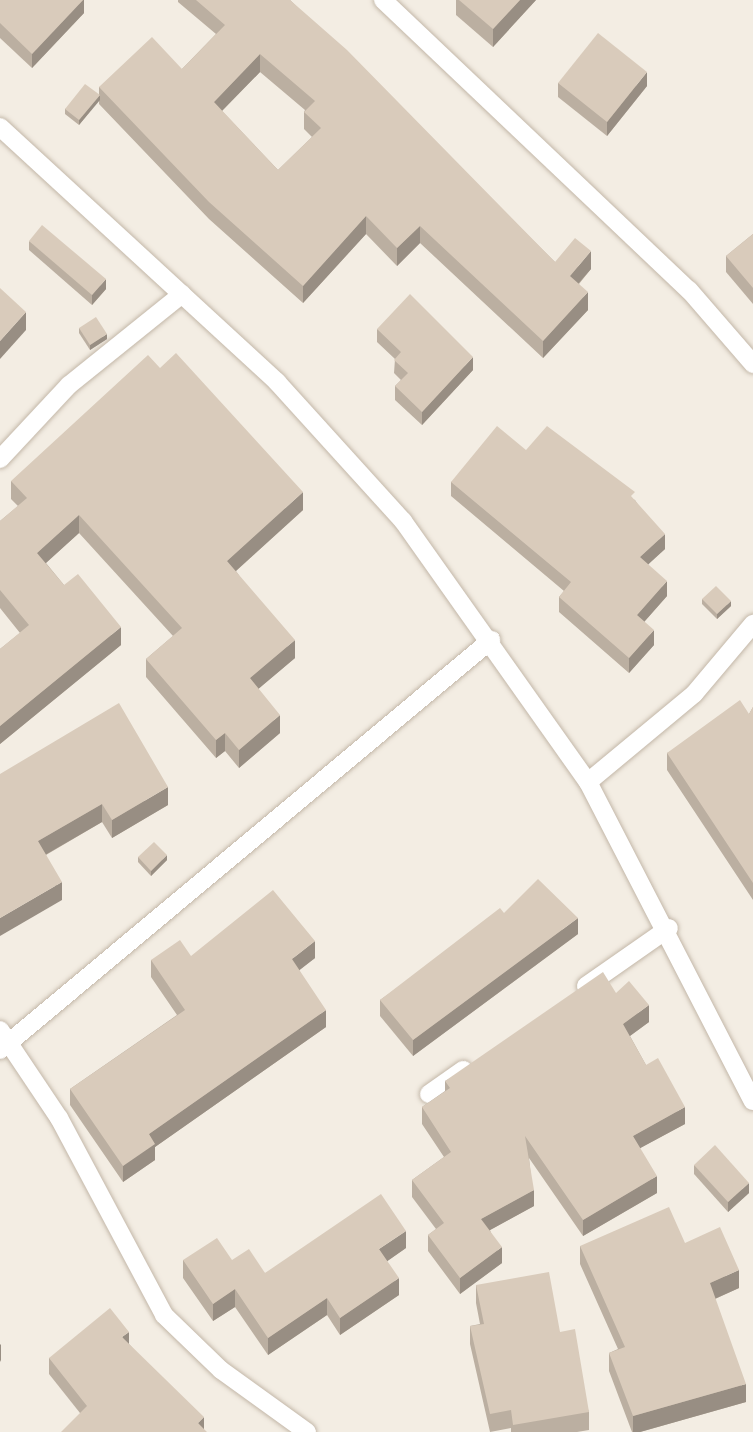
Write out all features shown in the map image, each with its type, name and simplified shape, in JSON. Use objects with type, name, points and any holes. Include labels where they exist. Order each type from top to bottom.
[{"type":"street","points":[[383,0],[689,290],[753,364]]},
{"type":"street","points":[[0,127],[182,294],[341,449],[491,640],[588,782],[669,928],[753,1101]]},
{"type":"street","points":[[0,459],[69,385],[182,294]]},
{"type":"street","points":[[588,782],[694,694],[753,624]]},
{"type":"street","points":[[307,1432],[221,1370],[164,1315],[59,1118],[3,1041],[491,640]]},
{"type":"street","points":[[568,998],[669,928]]},
{"type":"street","points":[[429,1094],[480,1059]]},
{"type":"building","points":[[0,0],[83,0],[32,54],[0,23]]},
{"type":"building","points":[[196,0],[290,0],[347,50],[555,262],[575,238],[591,251],[570,276],[588,292],[543,341],[420,226],[397,248],[366,216],[303,286],[209,202],[99,87],[152,37],[182,69],[225,25]],"holes":[[[260,54],[315,101],[304,112],[321,128],[278,170],[214,102]]]},
{"type":"building","points":[[459,0],[520,0],[493,29]]},
{"type":"building","points":[[598,33],[647,72],[607,122],[558,83]]},
{"type":"building","points":[[85,84],[100,95],[79,120],[65,109]]},
{"type":"building","points":[[42,225],[106,279],[92,295],[29,241]]},
{"type":"building","points":[[753,234],[753,288],[726,256]]},
{"type":"building","points":[[0,288],[26,312],[0,341]]},
{"type":"building","points":[[410,294],[473,357],[422,412],[395,386],[408,373],[394,360],[401,352],[377,329]]},
{"type":"building","points":[[96,317],[107,334],[90,345],[79,328]]},
{"type":"building","points":[[176,353],[303,492],[227,561],[295,640],[250,678],[280,715],[239,750],[225,733],[216,740],[146,659],[182,628],[79,515],[37,553],[64,585],[78,574],[121,627],[0,726],[0,649],[29,625],[0,590],[0,521],[27,498],[11,481],[148,355],[160,368]]},
{"type":"building","points":[[497,426],[526,450],[547,426],[635,492],[631,496],[665,534],[640,557],[667,581],[637,615],[654,630],[629,658],[559,597],[571,582],[451,482]]},
{"type":"building","points":[[716,586],[731,601],[717,614],[702,599]]},
{"type":"building","points":[[740,700],[749,714],[753,707],[753,883],[667,753]]},
{"type":"building","points":[[119,703],[168,787],[112,820],[102,804],[38,841],[62,882],[0,918],[0,774]]},
{"type":"building","points":[[154,842],[167,855],[151,871],[138,857]]},
{"type":"building","points":[[538,879],[578,918],[413,1040],[380,1000],[500,908],[504,913]]},
{"type":"building","points":[[273,890],[315,941],[292,959],[326,1010],[149,1134],[155,1144],[123,1166],[70,1089],[185,1010],[151,960],[180,940],[191,956]]},
{"type":"building","points":[[603,972],[616,993],[629,981],[649,1005],[623,1024],[646,1065],[658,1058],[685,1107],[633,1136],[657,1176],[583,1220],[525,1136],[534,1190],[481,1219],[502,1247],[460,1278],[428,1235],[444,1223],[412,1180],[451,1152],[422,1107],[450,1088],[445,1081]]},
{"type":"building","points":[[715,1145],[749,1183],[728,1202],[694,1165]]},
{"type":"building","points":[[381,1194],[406,1231],[379,1249],[399,1278],[340,1318],[327,1298],[268,1338],[235,1289],[213,1304],[183,1260],[217,1238],[232,1260],[249,1249],[265,1273]]},
{"type":"building","points":[[669,1207],[685,1243],[720,1227],[739,1270],[710,1283],[746,1384],[633,1416],[609,1353],[625,1347],[580,1246]]},
{"type":"building","points":[[549,1272],[560,1332],[575,1329],[589,1412],[513,1425],[511,1410],[490,1414],[470,1326],[484,1324],[476,1285]]},
{"type":"building","points":[[110,1308],[129,1332],[122,1337],[204,1417],[198,1423],[207,1432],[61,1432],[87,1406],[49,1358]]}]
